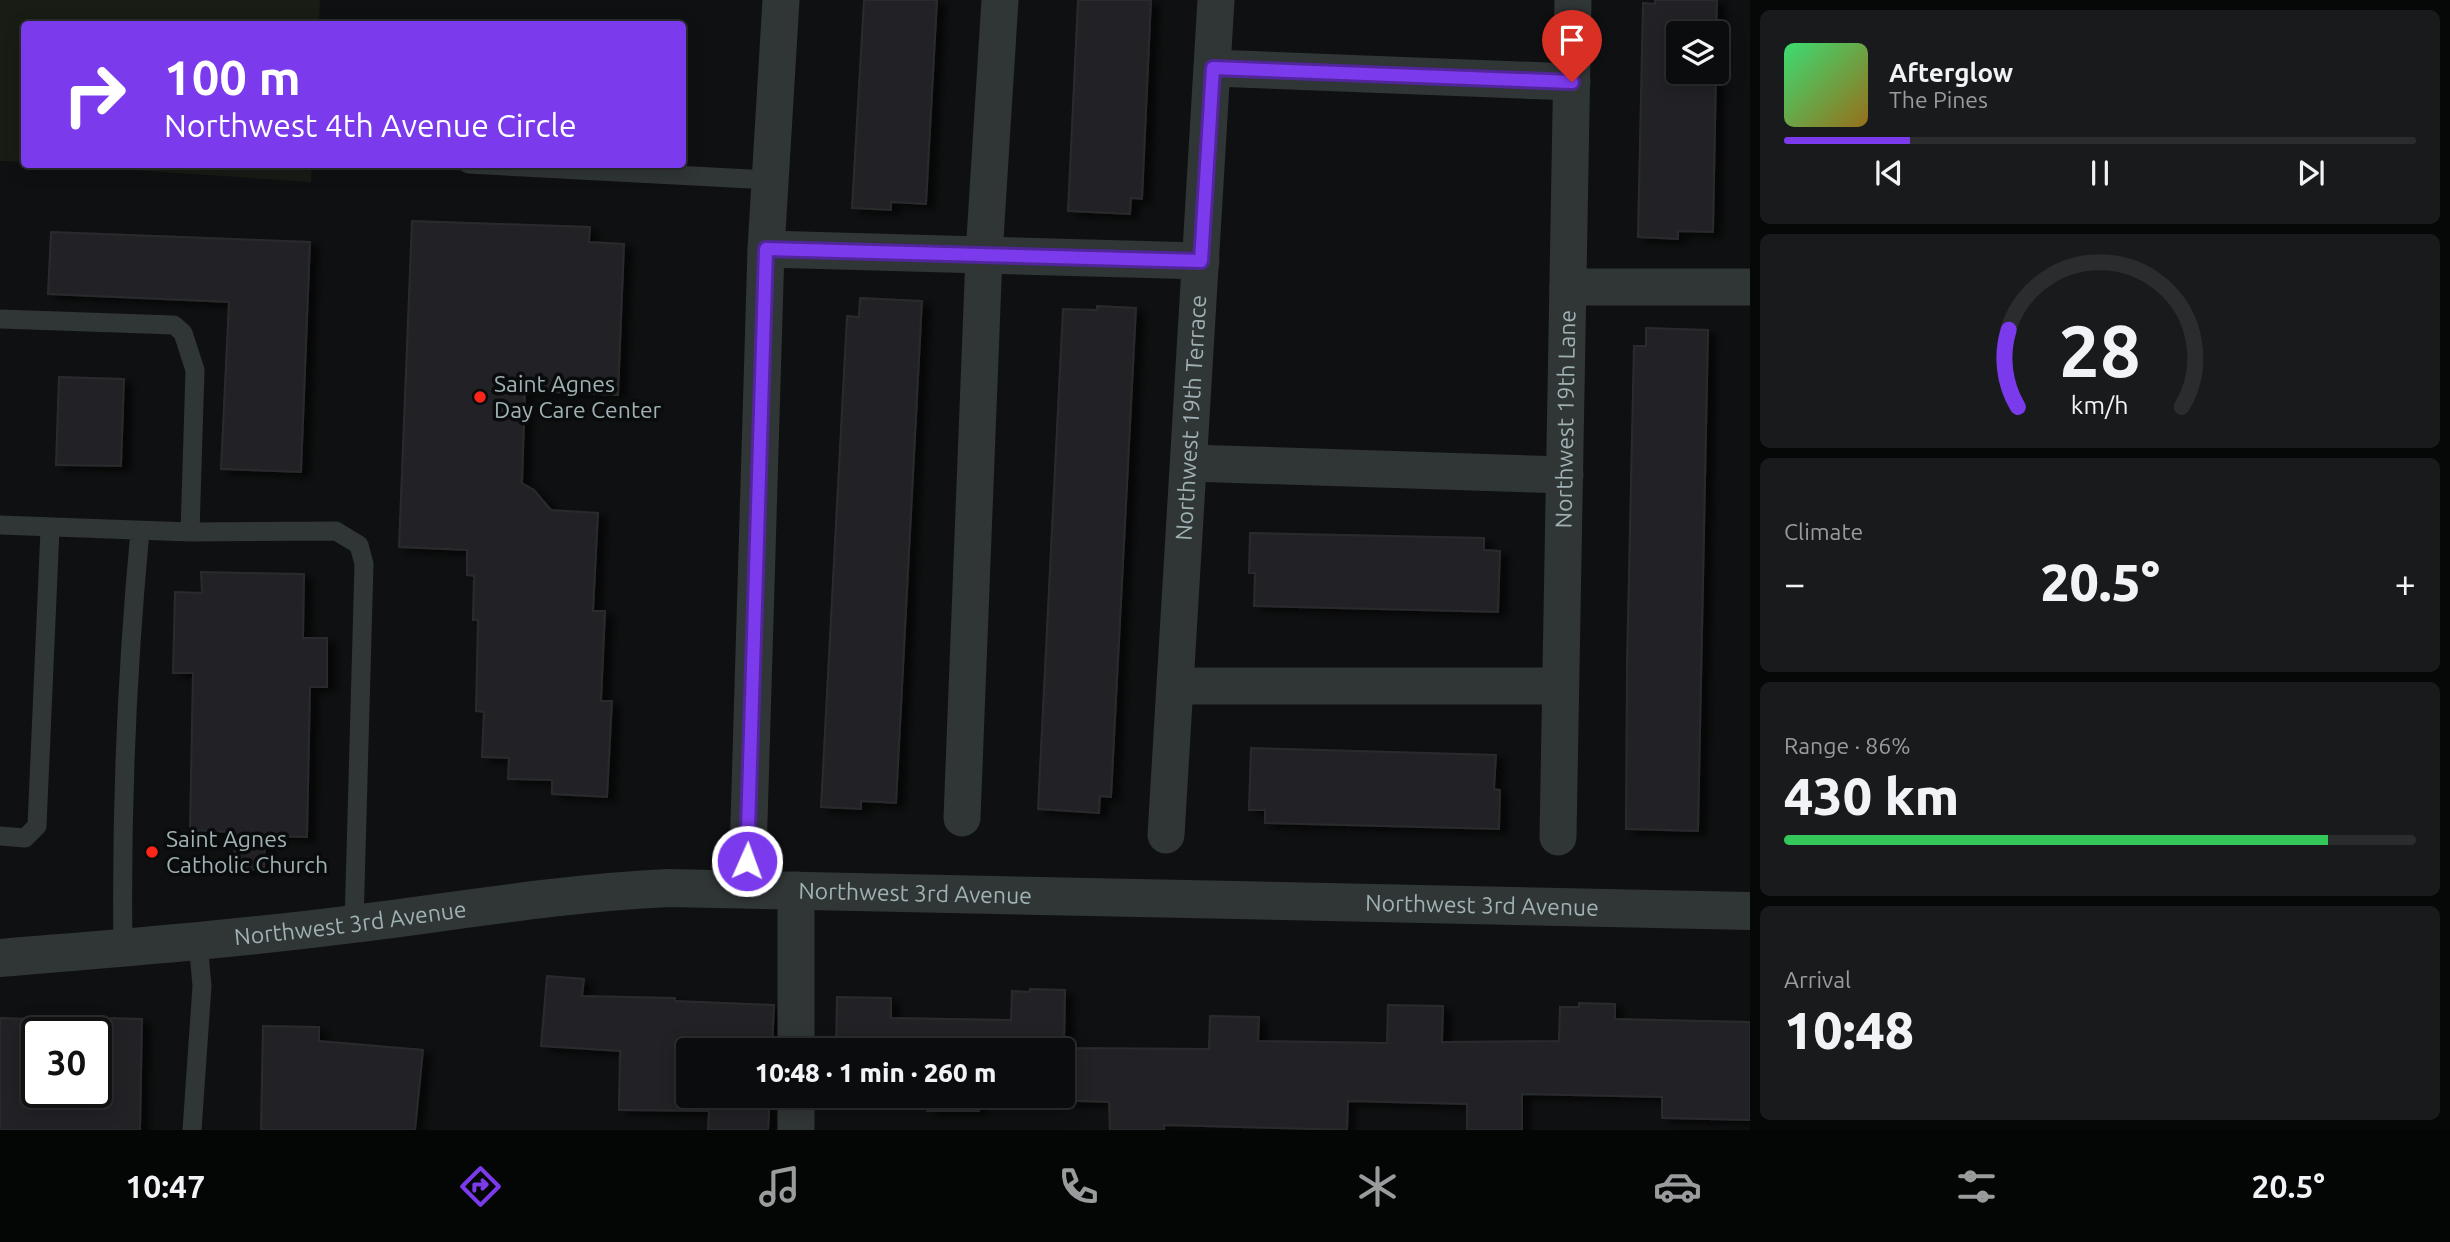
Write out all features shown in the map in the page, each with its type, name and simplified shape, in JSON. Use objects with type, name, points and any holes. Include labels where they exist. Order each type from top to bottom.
[{"type":"street","points":[[747,889],[766,249],[781,0]]},
{"type":"street","points":[[962,818],[984,255],[1000,0]]},
{"type":"street","name":"Northwest 19th Terrace","points":[[1167,835],[1216,0]]},
{"type":"street","name":"Northwest 19th Lane","points":[[1558,837],[1573,0]]},
{"type":"street","points":[[1213,68],[1572,82]]},
{"type":"street","points":[[766,249],[1201,261]]},
{"type":"street","points":[[1568,286],[1750,287]]},
{"type":"street","points":[[1190,463],[1564,475]]},
{"type":"street","points":[[1176,686],[1560,686]]},
{"type":"street","name":"Northwest 3rd Avenue","points":[[0,958],[198,942],[590,893],[668,888],[1750,911]]},
{"type":"street","points":[[796,890],[796,1038]]},
{"type":"street","points":[[796,1108],[796,1130]]},
{"type":"lane","points":[[544,168],[771,180]]},
{"type":"lane","points":[[0,319],[174,325],[183,333],[195,370],[190,532]]},
{"type":"lane","points":[[0,526],[190,532],[336,531],[359,545],[365,564],[354,924]]},
{"type":"lane","points":[[0,836],[25,838],[37,825],[50,529]]},
{"type":"lane","points":[[122,948],[124,796],[133,605],[140,531]]},
{"type":"lane","points":[[192,1130],[202,986],[198,942]]},
{"type":"shaded area","points":[[0,0],[320,0],[319,21],[21,21],[21,162],[0,161]]},
{"type":"shaded area","points":[[102,168],[312,168],[311,182]]},
{"type":"building","points":[[864,0],[937,0],[926,204],[891,202],[891,210],[852,208]]},
{"type":"building","points":[[1078,0],[1151,0],[1142,199],[1131,198],[1130,214],[1068,211]]},
{"type":"building","points":[[1655,0],[1717,0],[1716,21],[1666,21],[1666,84],[1716,84],[1713,232],[1678,231],[1678,239],[1638,237],[1643,3],[1655,4]]},
{"type":"building","points":[[412,221],[590,227],[589,242],[624,244],[618,395],[525,391],[522,483],[534,490],[551,510],[598,513],[593,611],[605,611],[601,701],[612,701],[607,797],[552,794],[552,780],[508,779],[509,758],[482,757],[484,712],[476,711],[478,620],[473,620],[474,576],[467,575],[467,550],[399,547]]},
{"type":"building","points":[[51,232],[310,242],[301,472],[221,469],[229,302],[48,294]]},
{"type":"building","points":[[860,298],[922,301],[896,803],[861,801],[861,809],[821,807],[847,316],[859,317]]},
{"type":"building","points":[[1097,306],[1136,308],[1111,797],[1100,796],[1099,813],[1038,809],[1063,309],[1097,310]]},
{"type":"building","points":[[1646,328],[1708,330],[1698,831],[1626,829],[1634,346],[1646,346]]},
{"type":"building","points":[[59,377],[124,379],[121,466],[56,465]]},
{"type":"building","points":[[1250,533],[1484,538],[1484,550],[1500,551],[1498,612],[1254,606],[1255,573],[1249,573]]},
{"type":"building","points":[[201,572],[304,574],[303,638],[327,638],[327,687],[310,687],[307,837],[265,836],[264,870],[234,869],[235,832],[190,831],[193,673],[173,673],[175,592],[202,593]]},
{"type":"building","points":[[1251,748],[1496,755],[1494,789],[1500,790],[1499,829],[1265,823],[1265,810],[1249,810]]},
{"type":"building","points":[[547,976],[584,979],[582,996],[675,998],[675,1001],[774,1005],[773,1038],[676,1038],[676,1108],[769,1108],[768,1130],[708,1130],[709,1111],[619,1110],[620,1051],[541,1046]]},
{"type":"building","points":[[1030,989],[1065,990],[1064,1038],[836,1038],[837,997],[891,998],[891,1018],[1011,1020],[1012,991],[1029,992]]},
{"type":"building","points":[[1579,1003],[1615,1004],[1615,1019],[1750,1022],[1750,1120],[1662,1118],[1662,1097],[1522,1094],[1522,1130],[1467,1130],[1467,1104],[1348,1101],[1347,1130],[1164,1125],[1164,1130],[1110,1130],[1109,1102],[1075,1101],[1075,1048],[1209,1049],[1210,1016],[1259,1017],[1258,1041],[1387,1043],[1388,1005],[1443,1006],[1442,1042],[1559,1041],[1560,1007],[1579,1007]]},
{"type":"building","points":[[0,1018],[21,1019],[21,1108],[112,1108],[112,1018],[142,1019],[140,1130],[0,1130]]},
{"type":"building","points":[[263,1026],[319,1027],[319,1041],[423,1050],[415,1130],[261,1130]]},
{"type":"building","points":[[927,1108],[979,1108],[979,1111],[927,1111]]},
{"type":"place","name":"Saint Agnes Day Care Center","points":[[480,397]]},
{"type":"place","name":"Saint Agnes Catholic Church","points":[[152,852]]},
{"type":"route","points":[[747,861],[766,249],[1201,261],[1213,68],[1572,82]]}]
